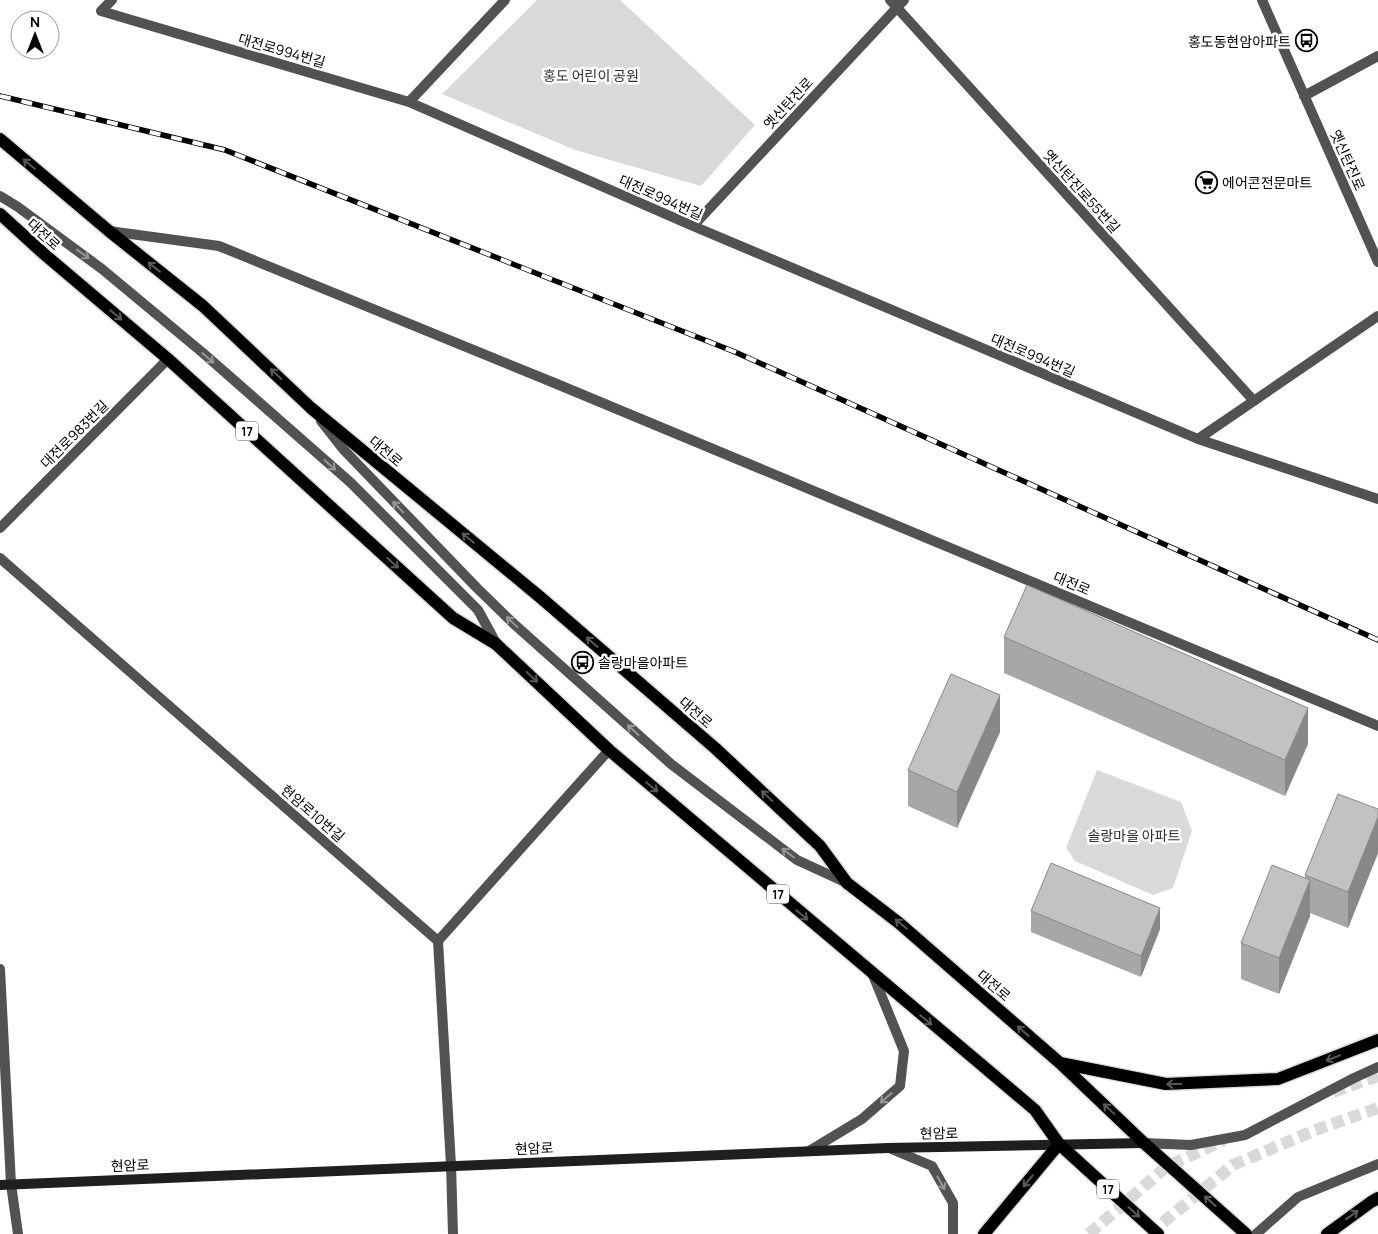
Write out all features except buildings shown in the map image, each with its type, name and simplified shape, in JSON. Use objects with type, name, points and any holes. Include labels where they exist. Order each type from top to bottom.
[{"type":"main road","name":"대전로","points":[[0,139],[109,231],[203,306],[311,408],[540,597],[715,748],[820,846],[847,883],[900,923],[1060,1063],[1144,1143],[1246,1234]]},
{"type":"main road","name":"대전로","points":[[0,214],[44,254],[168,359],[453,618],[496,644],[609,750],[1034,1110],[1059,1144],[1158,1234]]},
{"type":"main road","points":[[1060,1063],[1166,1084],[1278,1079],[1378,1040]]},
{"type":"main road","name":"현암로","points":[[5,1184],[888,1148],[1144,1143]]},
{"type":"main road","points":[[984,1234],[1059,1144]]},
{"type":"main road","points":[[1327,1234],[1378,1198]]},
{"type":"street","name":"대전로994번길","points":[[112,0],[101,11],[409,102],[693,226],[1198,439],[1378,499]]},
{"type":"street","points":[[409,102],[505,0]]},
{"type":"street","name":"옛신탄진로","points":[[1262,0],[1378,262]]},
{"type":"street","name":"옛신탄진로","points":[[693,226],[897,2]]},
{"type":"street","name":"옛신탄진로55번길","points":[[897,2],[1254,401]]},
{"type":"street","points":[[1304,96],[1378,56]]},
{"type":"street","points":[[0,196],[18,207],[102,269],[203,353],[350,482],[478,610],[496,644]]},
{"type":"street","name":"대전로","points":[[109,231],[220,246],[562,386],[1378,726]]},
{"type":"street","points":[[1198,439],[1378,316]]},
{"type":"street","name":"대전로983번길","points":[[0,528],[168,359]]},
{"type":"street","points":[[311,408],[343,449],[470,581],[514,624],[671,764],[797,860],[847,883]]},
{"type":"street","name":"현암로10번길","points":[[0,558],[438,941]]},
{"type":"street","points":[[453,1234],[451,1165],[438,941],[609,750]]},
{"type":"street","points":[[0,969],[5,1184],[18,1234]]},
{"type":"street","points":[[809,1151],[862,1119],[900,1086],[904,1051],[873,975]]},
{"type":"street","points":[[1144,1143],[1191,1145],[1245,1135],[1378,1067]]},
{"type":"street","points":[[888,1148],[932,1166],[953,1203],[953,1234]]},
{"type":"street","points":[[1256,1234],[1298,1197],[1378,1164]]},
{"type":"green space","name":"홍도 어린이 공원","points":[[537,0],[620,0],[755,125],[701,186],[575,150],[442,94]]},
{"type":"green space","name":"솔랑마을 아파트","points":[[1097,770],[1181,802],[1192,831],[1173,888],[1153,895],[1075,861],[1066,848]]},
{"type":"tunnel","points":[[1333,1092],[1378,1076]]},
{"type":"tunnel","points":[[1149,1234],[1233,1165],[1313,1131],[1378,1108]]},
{"type":"tunnel","points":[[1089,1234],[1166,1167],[1224,1140]]},
{"type":"railway","points":[[0,96],[225,150],[735,352],[1378,640]]},
{"type":"place","name":"홍도동현암아파트","points":[[1307,41]]},
{"type":"place","name":"에어콘전문마트","points":[[1206,182]]},
{"type":"place","name":"솔랑마을아파트","points":[[582,662]]}]
